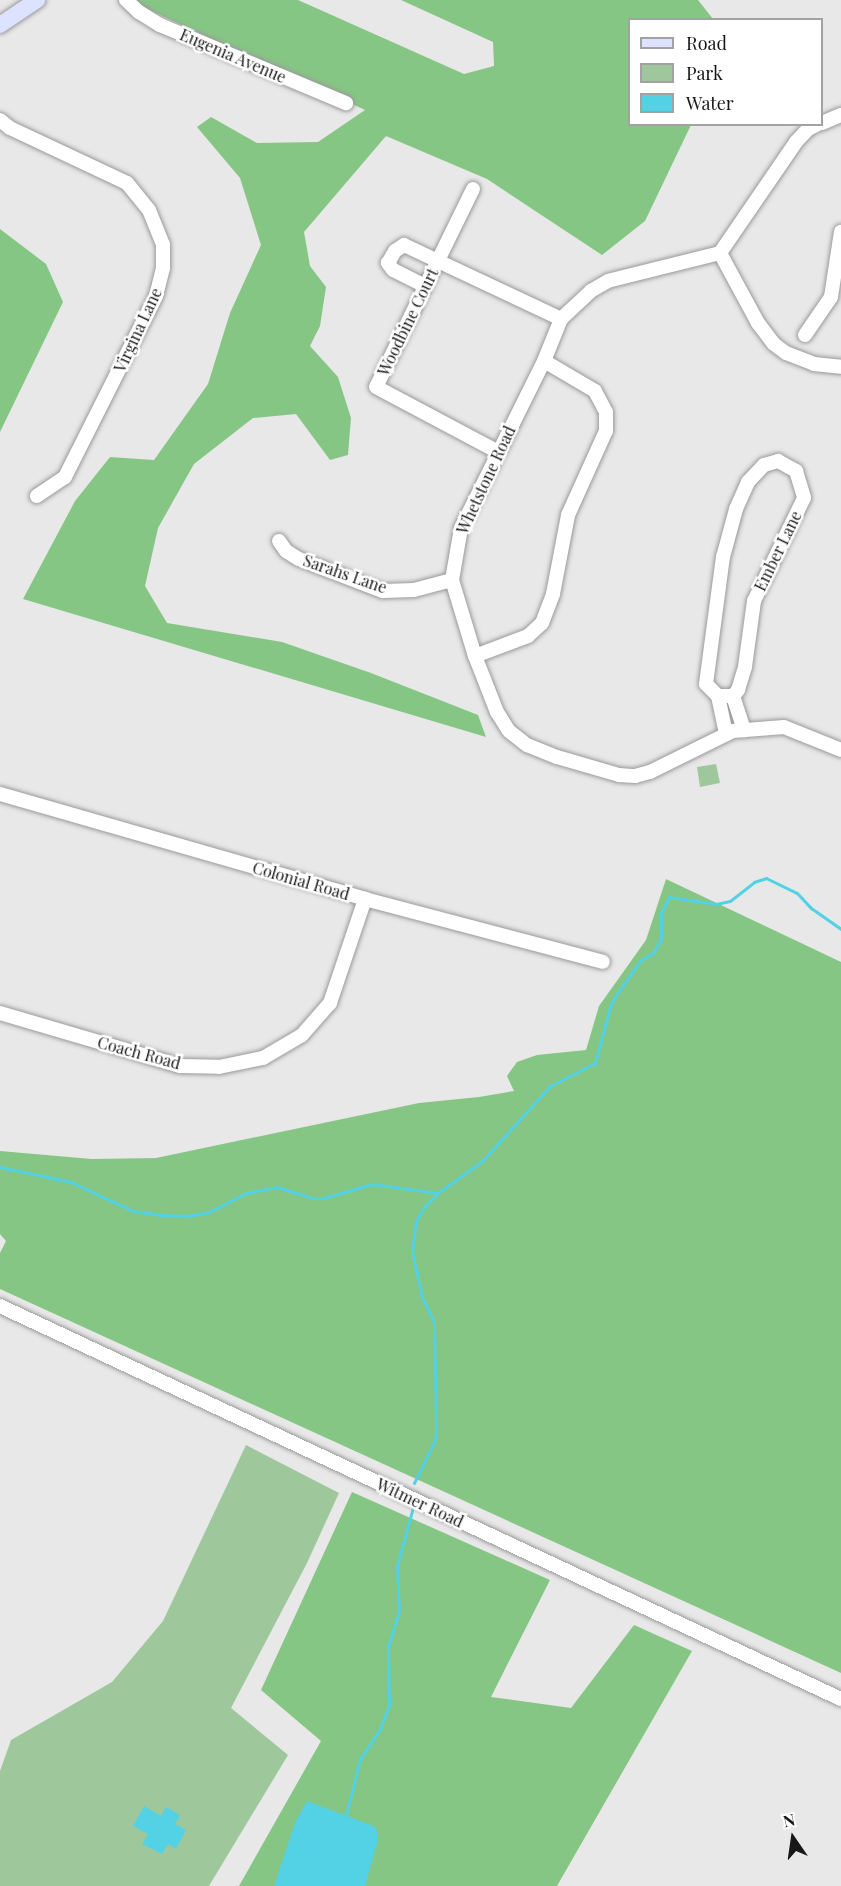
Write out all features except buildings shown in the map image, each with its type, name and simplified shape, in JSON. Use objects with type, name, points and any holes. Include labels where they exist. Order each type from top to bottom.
[{"type":"main road","points":[[0,25],[37,0]]},
{"type":"street","name":"Eugenia Avenue","points":[[126,0],[138,12],[160,25],[345,103]]},
{"type":"street","points":[[823,123],[841,115]]},
{"type":"street","name":"Virgina Lane","points":[[0,120],[10,129],[127,183],[149,210],[163,245],[160,283],[151,307],[65,477],[37,496]]},
{"type":"street","points":[[815,126],[808,129],[796,142],[720,254],[758,322],[774,344],[786,353],[814,363],[841,367]]},
{"type":"street","name":"Woodbine Court","points":[[473,189],[376,387],[498,452]]},
{"type":"street","points":[[805,335],[831,297],[841,232]]},
{"type":"street","name":"Woodbine Court","points":[[425,286],[393,270],[388,263],[395,251],[404,245],[561,319]]},
{"type":"street","name":"Whetstone Road","points":[[720,254],[608,281],[591,291],[561,319],[544,361],[461,528],[452,580],[475,656],[497,712],[509,731],[527,745],[557,757],[619,775],[634,776],[650,772],[726,734],[744,730],[784,728],[841,750]]},
{"type":"street","points":[[475,656],[528,636],[542,623],[553,594],[567,515],[606,431],[606,412],[595,391],[544,361]]},
{"type":"street","name":"Ember Lane","points":[[726,734],[718,696],[706,684],[728,538],[736,509],[748,482],[764,465],[778,461],[796,471],[804,498],[754,601],[745,667],[738,690],[733,696]]},
{"type":"street","name":"Sarahs Lane","points":[[279,541],[286,551],[298,559],[383,591],[414,590],[452,580]]},
{"type":"street","points":[[718,696],[733,696],[744,730]]},
{"type":"street","name":"Colonial Road","points":[[0,794],[365,899],[603,962]]},
{"type":"street","name":"Coach Road","points":[[0,1013],[180,1066],[208,1068],[263,1058],[302,1035],[330,1003],[365,899]]},
{"type":"street","name":"Witmer Road","points":[[0,1306],[841,1699]]},
{"type":"green space","points":[[128,0],[298,0],[464,74],[494,66],[493,42],[401,0],[698,0],[712,18],[628,18],[628,126],[691,126],[645,221],[602,255],[487,179],[386,136],[304,232],[310,266],[326,287],[320,326],[310,346],[338,377],[351,418],[348,455],[330,460],[296,414],[253,418],[194,464],[158,528],[145,586],[167,623],[282,642],[371,673],[478,715],[486,737],[23,599],[75,501],[110,457],[154,460],[208,384],[230,313],[261,245],[240,178],[197,127],[211,117],[257,143],[318,142],[365,110]]},
{"type":"green space","points":[[0,229],[46,264],[63,302],[0,432]]},
{"type":"green space","points":[[716,764],[720,783],[700,787],[697,767]]},
{"type":"green space","points":[[666,879],[841,962],[841,1673],[0,1289],[0,1253],[6,1241],[0,1234],[0,1151],[92,1159],[156,1158],[419,1103],[514,1091],[507,1076],[517,1062],[537,1055],[586,1050],[599,1006],[646,940]]},
{"type":"green space","points":[[246,1445],[339,1493],[307,1563],[231,1708],[288,1755],[209,1886],[0,1886],[0,1771],[11,1740],[112,1682],[163,1621]]},
{"type":"green space","points":[[352,1492],[550,1580],[491,1697],[571,1708],[634,1625],[692,1651],[557,1886],[239,1886],[321,1741],[261,1690]]},
{"type":"water","points":[[307,1801],[376,1827],[378,1840],[365,1886],[274,1886],[295,1823]]},
{"type":"water","points":[[144,1806],[161,1816],[166,1807],[180,1815],[175,1824],[186,1830],[176,1849],[168,1844],[162,1854],[142,1844],[148,1834],[133,1826]]},
{"type":"waterway","points":[[414,1483],[435,1440],[436,1428],[434,1322],[422,1297],[412,1252],[416,1221],[425,1206],[438,1193],[482,1161],[550,1086],[595,1063],[610,1007],[616,995],[641,960],[653,953],[661,939],[661,914],[669,897],[716,904],[730,901],[754,882],[766,878],[797,893],[811,908],[841,929]]},
{"type":"waterway","points":[[0,1167],[71,1182],[133,1211],[162,1215],[187,1216],[209,1212],[246,1193],[277,1187],[314,1198],[324,1198],[372,1184],[438,1193]]},
{"type":"waterway","points":[[345,1819],[360,1759],[380,1729],[389,1706],[388,1647],[399,1611],[397,1566],[413,1507]]}]
